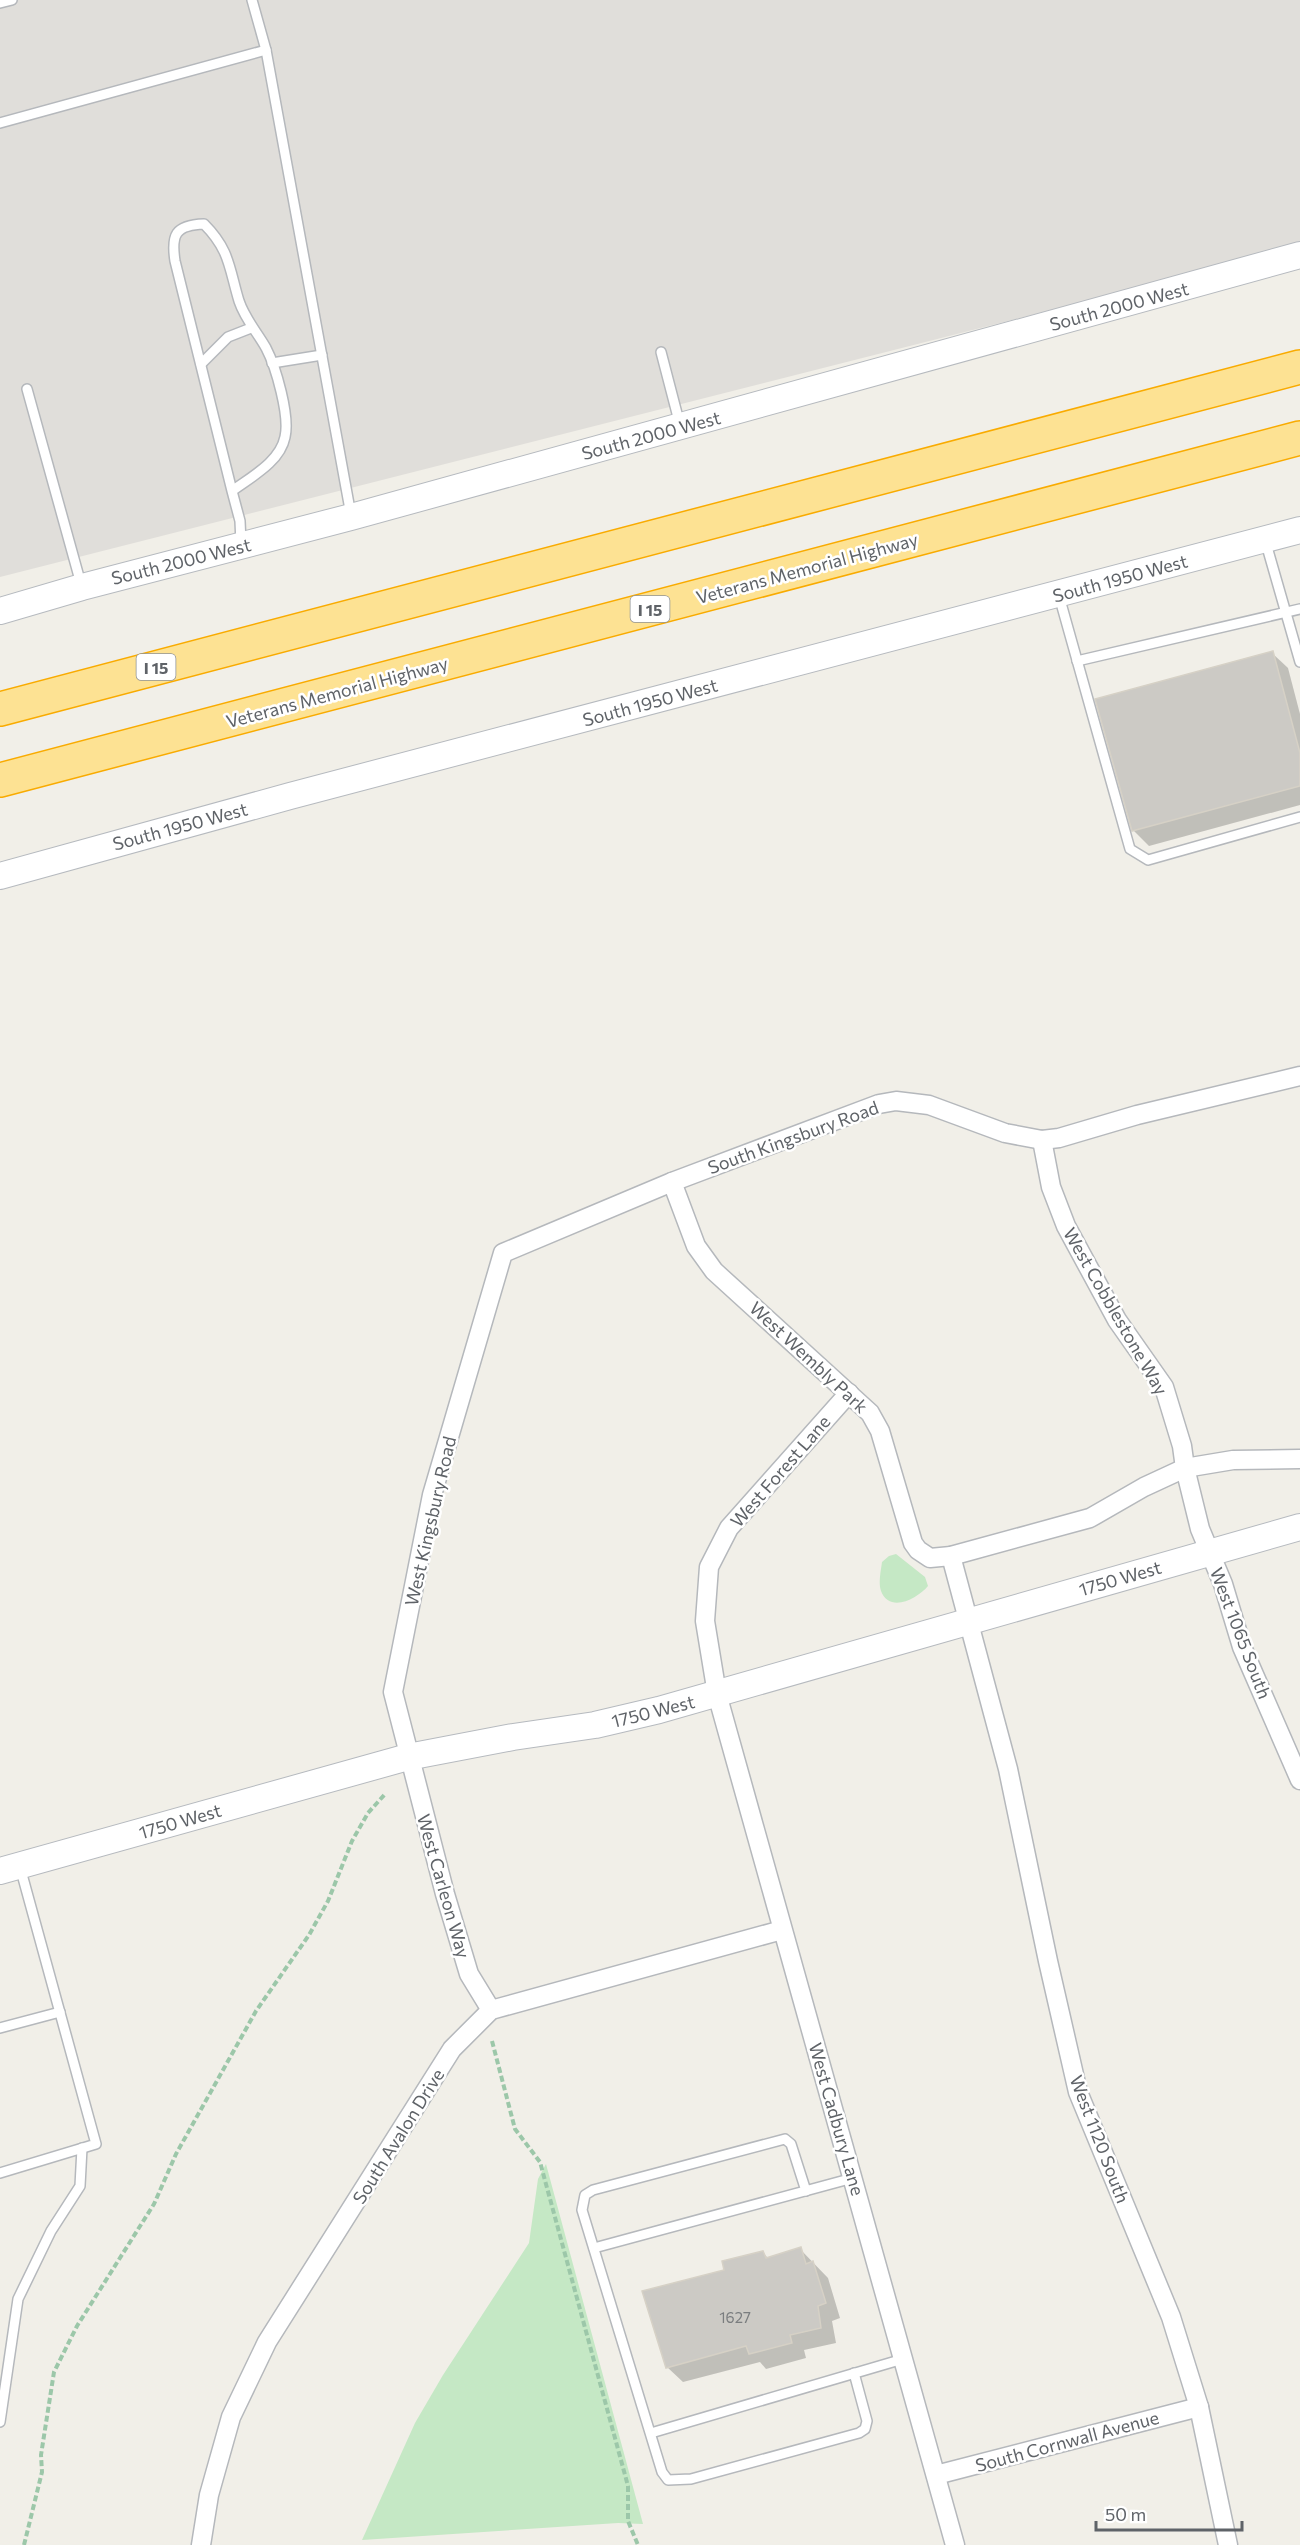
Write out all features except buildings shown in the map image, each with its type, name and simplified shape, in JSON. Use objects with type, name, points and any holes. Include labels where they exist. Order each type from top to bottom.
[{"type":"highway","name":"I 15","points":[[0,709],[1300,367]]},
{"type":"highway","name":"Veterans Memorial Highway","points":[[0,780],[1300,438]]},
{"type":"street","name":"South 2000 West","points":[[0,611],[681,427],[1300,255]]},
{"type":"street","name":"South 1950 West","points":[[0,876],[290,796],[1300,530]]},
{"type":"street","name":"South Kingsbury Road","points":[[503,1252],[672,1182],[856,1111],[896,1101],[929,1105],[1005,1134],[1042,1140],[1059,1138],[1137,1115],[1300,1076]]},
{"type":"street","name":"West Cobblestone Way","points":[[1042,1140],[1051,1187],[1066,1226],[1117,1320],[1164,1387],[1182,1446],[1200,1529],[1210,1552]]},
{"type":"street","name":"West Wembly Park","points":[[672,1182],[696,1246],[714,1271],[870,1413],[880,1431],[909,1532],[918,1550],[930,1558],[951,1556]]},
{"type":"street","name":"West Kingsbury Road","points":[[408,1757],[393,1692],[432,1495],[503,1252]]},
{"type":"street","name":"West Forest Lane","points":[[717,1694],[705,1621],[709,1567],[729,1528],[849,1393]]},
{"type":"street","points":[[969,1622],[951,1556],[1090,1518],[1144,1487],[1185,1468],[1233,1460],[1300,1459]]},
{"type":"street","name":"1750 West","points":[[10,1868],[408,1757],[513,1737],[595,1725],[717,1694],[1300,1527]]},
{"type":"street","name":"West 1065 South","points":[[1210,1552],[1223,1584],[1242,1647],[1300,1780]]},
{"type":"street","name":"West 1120 South","points":[[969,1622],[1008,1769],[1078,2092],[1171,2318],[1199,2407],[1228,2545]]},
{"type":"street","name":"West Cadbury Lane","points":[[717,1694],[955,2545]]},
{"type":"street","name":"West Carleon Way","points":[[408,1757],[469,1974],[491,2010]]},
{"type":"street","name":"South Avalon Drive","points":[[201,2545],[208,2495],[231,2417],[267,2342],[453,2049],[476,2023],[491,2010],[782,1930]]},
{"type":"street","name":"South Cornwall Avenue","points":[[936,2475],[1199,2407]]},
{"type":"lane","points":[[0,3],[12,0]]},
{"type":"lane","points":[[252,0],[266,50],[351,517]]},
{"type":"lane","points":[[0,123],[266,50]]},
{"type":"lane","points":[[232,491],[272,461],[285,438],[285,416],[272,363],[266,349],[251,328],[239,301],[232,269],[218,238],[204,224],[189,224],[178,230],[173,243],[175,261],[232,491],[240,521],[241,546]]},
{"type":"lane","points":[[201,364],[228,337],[251,328]]},
{"type":"lane","points":[[661,352],[681,427]]},
{"type":"lane","points":[[272,363],[322,355]]},
{"type":"lane","points":[[27,389],[82,587]]},
{"type":"lane","points":[[1264,540],[1300,662]]},
{"type":"lane","points":[[1058,594],[1130,849],[1148,860],[1300,817]]},
{"type":"lane","points":[[1077,661],[1300,609]]},
{"type":"lane","points":[[0,2173],[96,2144],[60,2012],[10,1868]]},
{"type":"lane","points":[[0,2028],[60,2012]]},
{"type":"lane","points":[[806,2191],[791,2144],[785,2139],[593,2190],[585,2195],[582,2210],[662,2472],[668,2480],[679,2481],[859,2433],[865,2429],[867,2421],[854,2373]]},
{"type":"lane","points":[[0,2421],[18,2299],[51,2231],[80,2186],[82,2148]]},
{"type":"lane","points":[[594,2248],[853,2178]]},
{"type":"lane","points":[[651,2433],[903,2359]]},
{"type":"path","points":[[24,2545],[42,2472],[44,2435],[54,2372],[77,2326],[154,2204],[182,2143],[256,2011],[309,1935],[323,1909],[352,1841],[368,1813],[386,1793]]},
{"type":"path","points":[[492,2041],[515,2129],[540,2162],[628,2486],[628,2521],[638,2545]]},
{"type":"shaded area","points":[[0,0],[1300,0],[1300,247],[0,577]]},
{"type":"green space","points":[[896,1554],[925,1577],[928,1586],[911,1599],[897,1603],[885,1598],[880,1584],[882,1562]]},
{"type":"green space","points":[[546,2164],[643,2524],[618,2523],[362,2540],[415,2423],[443,2375],[529,2243],[538,2179]]}]
